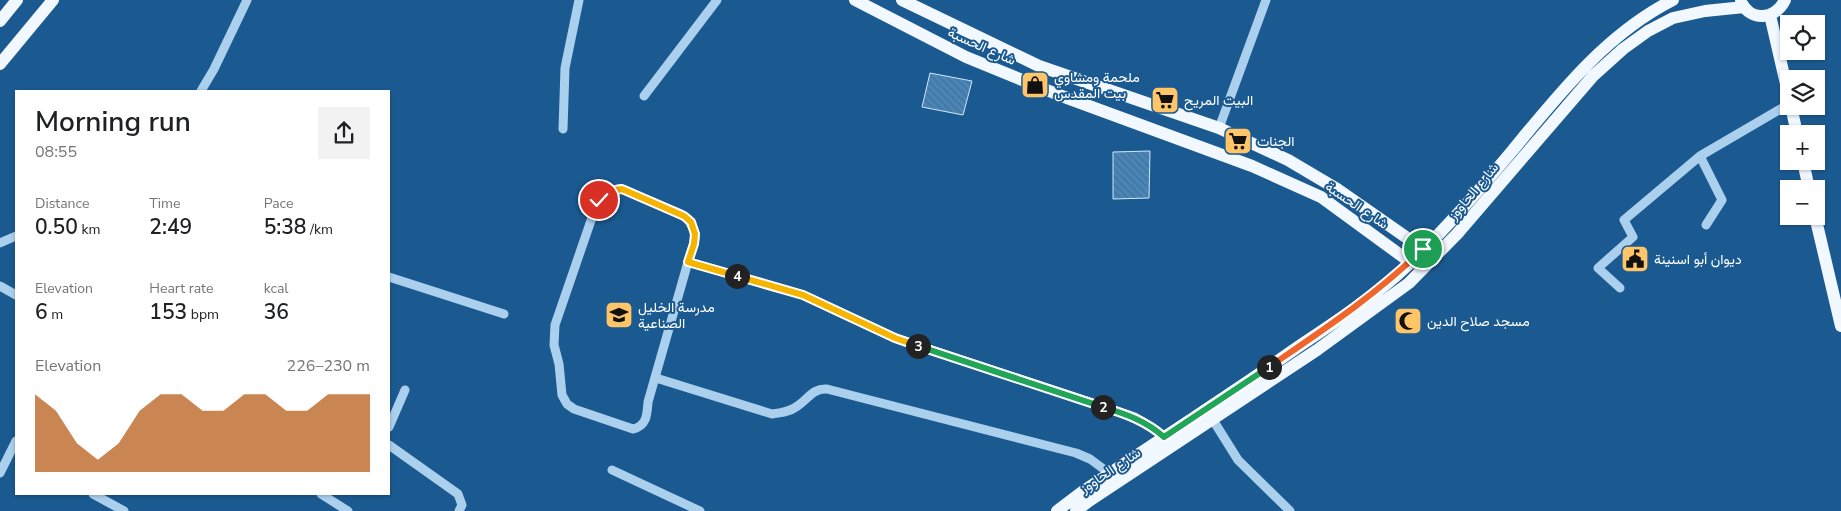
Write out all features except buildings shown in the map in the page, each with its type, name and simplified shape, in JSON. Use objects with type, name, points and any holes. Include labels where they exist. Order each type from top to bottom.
[{"type":"main road","points":[[0,21],[17,0]]},
{"type":"main road","points":[[0,64],[53,0]]},
{"type":"main road","name":"شارع الحسبة","points":[[855,0],[966,57],[1060,95],[1252,166],[1321,197],[1410,262],[1427,264]]},
{"type":"main road","name":"شارع الحسبة","points":[[902,0],[1039,66],[1219,128],[1288,160],[1337,189],[1423,249]]},
{"type":"main road","name":"شارع الحاووز","points":[[1057,511],[1109,473],[1351,311],[1395,277],[1481,188],[1566,86],[1604,48],[1654,9],[1672,0]]},
{"type":"main road","points":[[1742,4],[1756,16],[1770,15],[1777,12],[1785,0]]},
{"type":"main road","name":"شارع الحاووز","points":[[1076,511],[1366,316],[1408,283],[1457,234],[1593,76],[1623,49],[1648,31],[1673,18],[1742,4]]},
{"type":"main road","points":[[1770,15],[1783,70]]},
{"type":"main road","points":[[1816,225],[1841,326]]},
{"type":"main road","points":[[1423,249],[1427,264]]},
{"type":"street","points":[[202,90],[214,69],[247,0]]},
{"type":"street","points":[[563,129],[565,68],[579,0]]},
{"type":"street","points":[[644,96],[718,0]]},
{"type":"street","points":[[1219,128],[1266,0]]},
{"type":"street","points":[[1620,288],[1598,268],[1633,237],[1624,220],[1700,156],[1780,111]]},
{"type":"street","points":[[1700,156],[1722,200],[1706,225]]},
{"type":"street","points":[[622,189],[681,214],[688,219],[694,230],[695,239],[656,378],[648,402],[645,420],[640,426],[632,429],[572,408],[562,396],[559,364],[554,345],[555,325],[597,203],[609,191],[622,189]]},
{"type":"street","points":[[0,243],[15,236]]},
{"type":"street","points":[[688,262],[803,295],[895,338],[1135,417],[1164,437]]},
{"type":"street","points":[[390,277],[504,314]]},
{"type":"street","points":[[0,286],[15,294]]},
{"type":"street","points":[[656,378],[772,414],[789,411],[816,390],[827,389],[1076,453],[1090,459],[1109,473]]},
{"type":"street","points":[[390,425],[405,390]]},
{"type":"street","points":[[1213,420],[1238,460],[1290,511]]},
{"type":"street","points":[[390,446],[458,494],[462,505],[459,511]]},
{"type":"street","points":[[0,473],[15,447]]},
{"type":"street","points":[[612,470],[700,511]]},
{"type":"street","points":[[95,495],[124,511]]},
{"type":"street","points":[[323,495],[348,511]]},
{"type":"place","name":"ملحمة ومشاوي بيت المقدس","points":[[1035,85]]},
{"type":"place","name":"البيت المريح","points":[[1165,100]]},
{"type":"place","name":"الجنات","points":[[1238,141]]},
{"type":"place","name":"ديوان أبو اسنينة","points":[[1635,259]]},
{"type":"place","name":"مدرسة الخليل الصناعية","points":[[619,315]]},
{"type":"place","name":"مسجد صلاح الدين","points":[[1408,321]]},
{"type":"route","points":[[599,200],[609,191],[622,189],[684,216],[691,222],[695,234],[688,262],[803,295],[895,338],[1135,417],[1164,437],[1351,311],[1395,277],[1423,249]]}]
